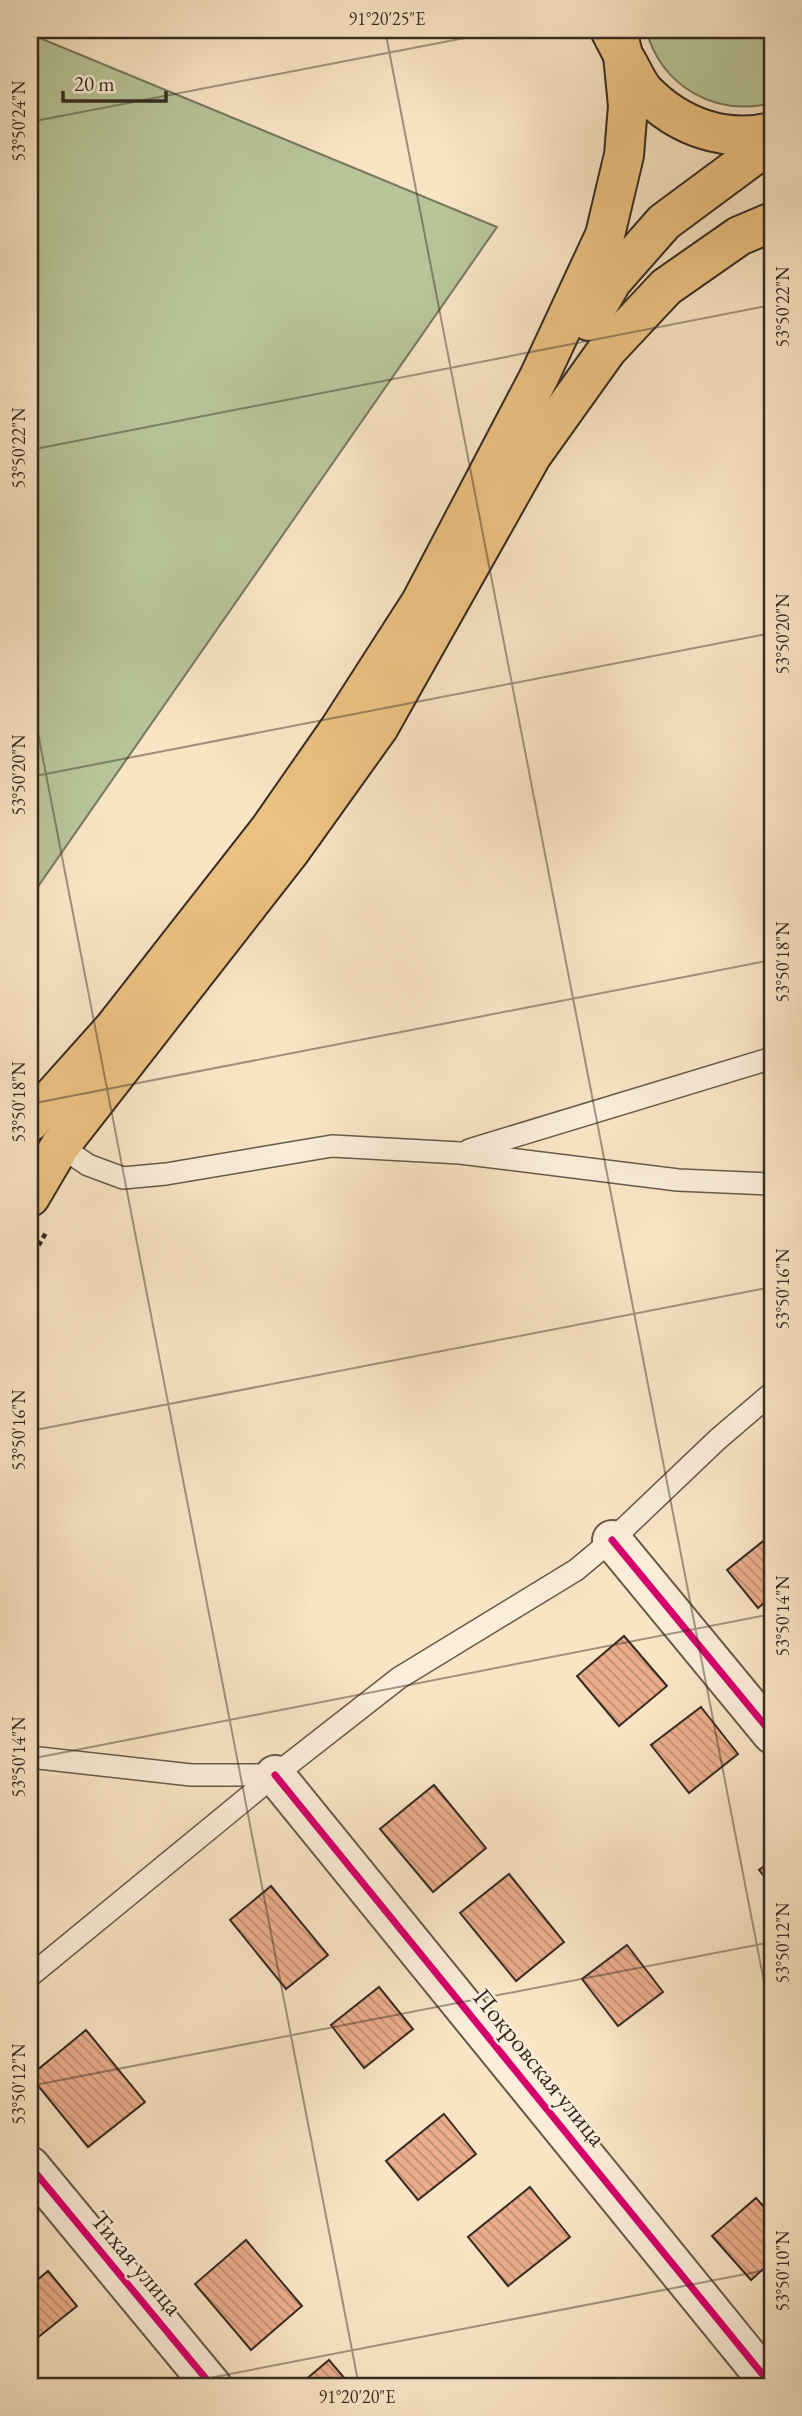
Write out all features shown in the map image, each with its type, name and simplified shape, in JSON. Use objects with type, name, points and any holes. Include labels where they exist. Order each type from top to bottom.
[{"type":"main road","points":[[617,38],[643,90],[674,117],[711,134],[752,137],[772,132]]},
{"type":"main road","points":[[30,1122],[114,1028],[269,830],[341,728],[421,603],[539,377],[605,235],[624,155],[628,106],[617,38]]},
{"type":"main road","points":[[532,455],[589,321],[612,281],[664,222],[772,142]]},
{"type":"main road","points":[[30,1197],[60,1146],[291,850],[379,727],[532,455],[607,349],[666,287],[739,236],[772,222]]},
{"type":"street","points":[[612,1540],[772,1734]]},
{"type":"street","name":"Покровская улица","points":[[275,1775],[772,2386]]},
{"type":"street","name":"Тихая улица","points":[[30,2166],[212,2386]]},
{"type":"lane","points":[[460,1153],[772,1058]]},
{"type":"lane","points":[[60,1146],[88,1165],[122,1178],[166,1174],[332,1146],[460,1153],[678,1180],[772,1184]]},
{"type":"lane","points":[[30,1976],[275,1775],[399,1678],[576,1570],[772,1393]]},
{"type":"lane","points":[[30,1757],[191,1775],[275,1775]]},
{"type":"green space","points":[[646,30],[772,30],[772,103],[731,106],[694,93],[678,82],[664,67]]},
{"type":"green space","points":[[30,34],[497,227],[30,898]]},
{"type":"building","points":[[772,1534],[772,1596],[758,1608],[727,1570]]},
{"type":"building","points":[[624,1636],[667,1686],[619,1726],[577,1676]]},
{"type":"building","points":[[701,1707],[738,1754],[689,1793],[651,1745]]},
{"type":"building","points":[[434,1785],[486,1848],[433,1892],[380,1829]]},
{"type":"building","points":[[772,1860],[772,1886],[759,1870]]},
{"type":"building","points":[[509,1874],[564,1942],[516,1981],[460,1913]]},
{"type":"building","points":[[271,1886],[328,1955],[286,1989],[230,1920]]},
{"type":"building","points":[[627,1945],[663,1992],[618,2026],[582,1979]]},
{"type":"building","points":[[379,1987],[413,2029],[364,2068],[331,2025]]},
{"type":"building","points":[[86,2030],[145,2102],[88,2147],[30,2076]]},
{"type":"building","points":[[444,2114],[476,2154],[418,2200],[386,2161]]},
{"type":"building","points":[[530,2187],[570,2237],[508,2286],[468,2237]]},
{"type":"building","points":[[756,2198],[772,2216],[772,2261],[751,2280],[712,2236]]},
{"type":"building","points":[[246,2240],[302,2306],[251,2350],[195,2284]]},
{"type":"building","points":[[48,2271],[77,2306],[31,2343],[30,2286]]},
{"type":"building","points":[[329,2360],[351,2386],[298,2386]]},
{"type":"cycle path","points":[[612,1540],[772,1734]]},
{"type":"cycle path","points":[[275,1775],[772,2386]]},
{"type":"cycle path","points":[[30,2166],[212,2386]]}]
